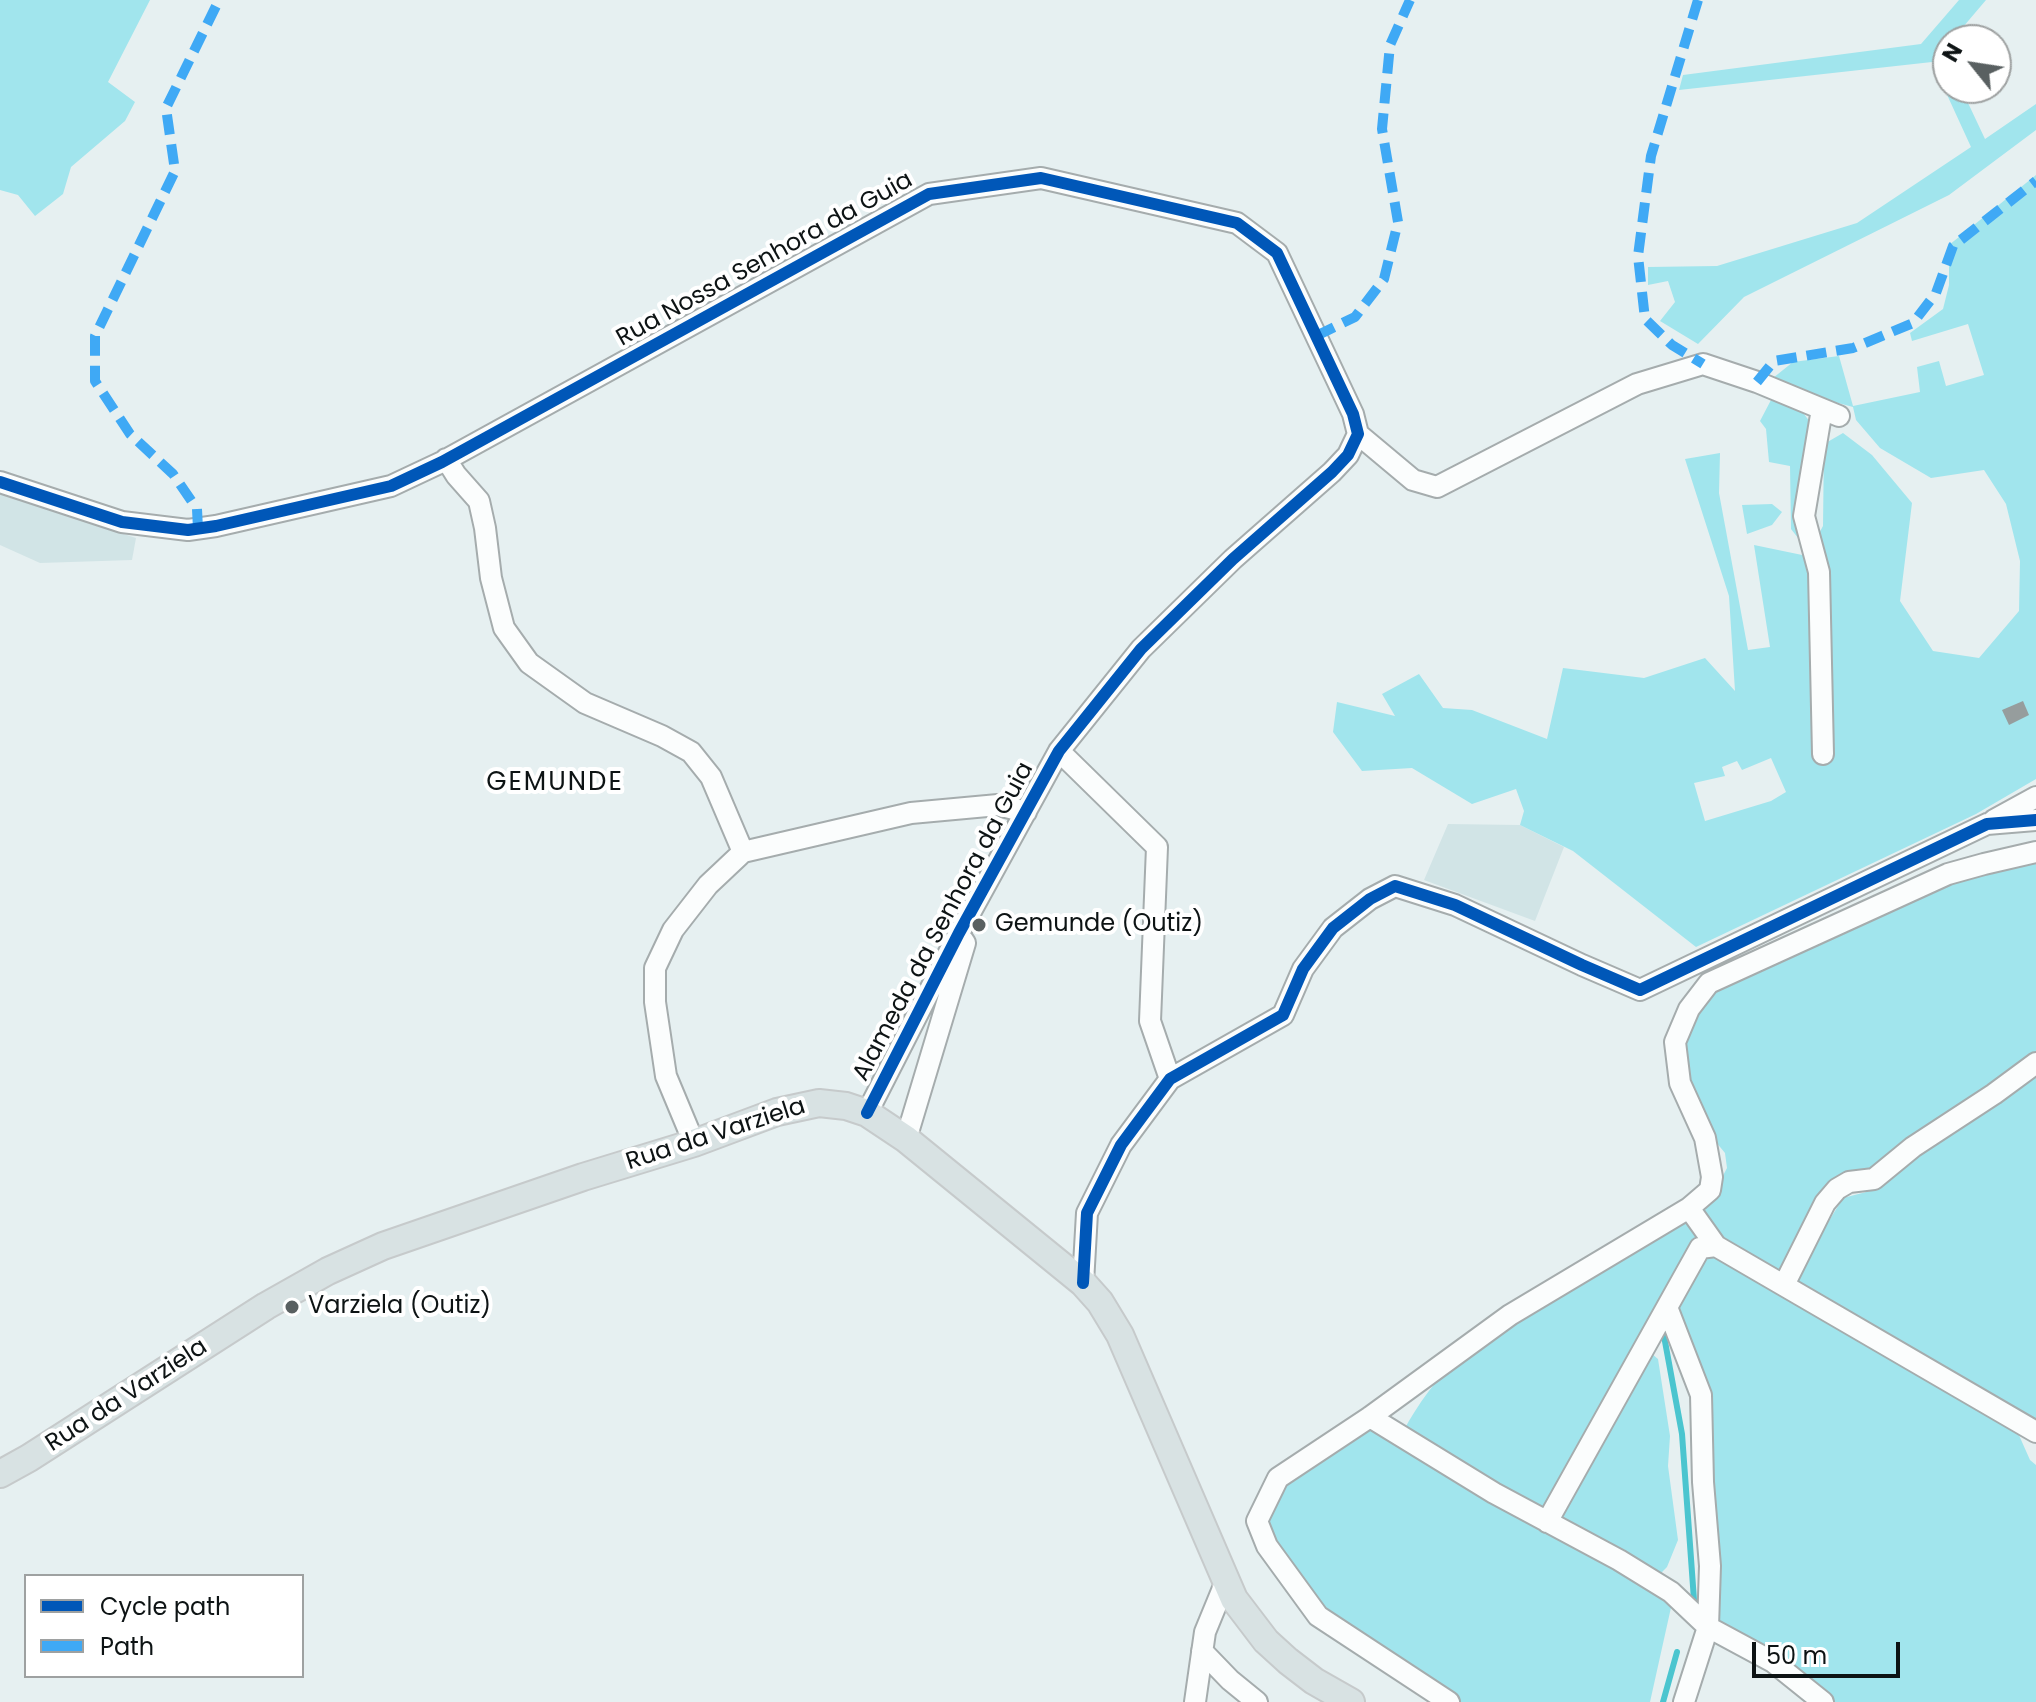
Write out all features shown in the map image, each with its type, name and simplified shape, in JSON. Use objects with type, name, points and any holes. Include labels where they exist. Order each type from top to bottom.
[{"type":"main road","name":"Rua da Varziela","points":[[0,1474],[266,1306],[328,1271],[383,1246],[583,1177],[694,1143],[777,1112],[819,1103],[846,1106],[867,1113],[906,1139],[1083,1283],[1100,1302],[1120,1335],[1234,1599],[1266,1641],[1314,1681],[1351,1702]]},
{"type":"street","name":"Rua Nossa Senhora da Guia","points":[[0,482],[122,522],[188,530],[391,486],[446,459],[929,194],[1041,178],[1237,223],[1277,253],[1353,414],[1358,434]]},
{"type":"street","points":[[1170,1079],[1150,1021],[1157,847],[1059,751],[1141,649],[1233,559],[1332,472],[1348,455],[1358,434],[1413,480],[1437,487],[1637,384],[1703,364],[1757,382],[1831,413],[1804,516],[1819,572],[1823,754]]},
{"type":"street","points":[[446,459],[479,501],[491,578],[504,628],[529,663],[585,703],[691,752],[711,777],[743,852]]},
{"type":"street","name":"Alameda da Senhora da Guia","points":[[867,1113],[959,933],[1059,751]]},
{"type":"street","points":[[1083,1283],[1087,1213],[1121,1145],[1170,1079],[1283,1015],[1303,969],[1333,928],[1370,899],[1395,886],[1455,905],[1640,990],[1987,824],[2036,797]]},
{"type":"street","points":[[694,1143],[666,1076],[655,1002],[655,968],[673,930],[708,885],[743,852],[911,813],[998,805],[1026,812]]},
{"type":"street","points":[[1987,824],[2036,820]]},
{"type":"street","points":[[1449,1702],[1318,1616],[1267,1546],[1257,1521],[1278,1478],[1370,1417],[1510,1315],[1689,1208],[1710,1190],[1712,1177],[1705,1138],[1680,1083],[1675,1042],[1689,1009],[1709,983],[1948,874],[2036,852]]},
{"type":"street","points":[[906,1139],[965,943],[959,933]]},
{"type":"street","points":[[1784,1285],[1825,1203],[1837,1189],[1849,1182],[1874,1179],[1913,1147],[2036,1063]]},
{"type":"street","points":[[1689,1208],[1716,1246],[2036,1432]]},
{"type":"street","points":[[1547,1522],[1700,1248],[1716,1246]]},
{"type":"street","points":[[1667,1307],[1701,1395],[1703,1482],[1710,1566],[1708,1627],[1684,1702]]},
{"type":"street","points":[[1370,1417],[1494,1493],[1619,1560],[1671,1592],[1708,1627],[1773,1662],[1823,1702]]},
{"type":"street","points":[[1195,1702],[1205,1632],[1226,1581]]},
{"type":"street","points":[[1202,1651],[1257,1702]]},
{"type":"shaded area","points":[[0,0],[150,0],[108,82],[135,102],[125,121],[71,167],[63,194],[35,216],[18,195],[0,190]]},
{"type":"shaded area","points":[[1959,0],[1986,0],[1966,24],[1938,24]]},
{"type":"shaded area","points":[[1932,31],[1932,62],[1679,90],[1683,75],[1921,44]]},
{"type":"shaded area","points":[[1951,104],[1969,104],[1985,139],[2036,104],[2036,130],[1949,195],[1744,297],[1698,344],[1660,321],[1675,302],[1668,281],[1648,285],[1648,267],[1717,266],[1857,223],[1971,147]]},
{"type":"shaded area","points":[[2036,175],[2036,779],[1976,814],[1696,947],[1573,851],[1520,825],[1524,811],[1516,789],[1472,804],[1412,768],[1362,771],[1333,732],[1337,702],[1395,716],[1382,694],[1419,674],[1443,708],[1472,710],[1547,739],[1563,668],[1644,678],[1705,658],[1735,691],[1729,596],[1685,459],[1720,453],[1719,493],[1748,650],[1770,647],[1754,545],[1807,556],[1823,526],[1824,444],[1843,433],[1872,455],[1912,503],[1900,601],[1933,651],[1979,658],[2019,611],[2020,561],[2006,504],[1984,470],[1931,478],[1880,448],[1856,420],[1853,407],[1773,378],[1793,362],[1839,356],[1853,406],[1920,392],[1917,367],[1939,361],[1946,386],[1984,375],[1968,324],[1912,341],[1910,333],[1943,309],[1949,285],[1949,245]],"holes":[[[1771,758],[1786,792],[1771,801],[1705,821],[1694,783],[1725,776],[1722,767],[1737,761],[1742,770]]]},
{"type":"shaded area","points":[[1771,400],[1798,406],[1816,430],[1805,472],[1798,538],[1791,529],[1790,466],[1769,462],[1766,429],[1760,421]]},
{"type":"shaded area","points":[[0,493],[136,538],[132,560],[40,563],[0,545]]},
{"type":"shaded area","points":[[1772,504],[1782,512],[1772,525],[1747,534],[1742,505]]},
{"type":"shaded area","points":[[1448,824],[1520,825],[1564,847],[1535,921],[1424,880]]},
{"type":"shaded area","points":[[2036,859],[2036,1060],[1877,1173],[1849,1174],[1780,1278],[1726,1249],[1702,1216],[1727,1168],[1725,1153],[1706,1130],[1690,1095],[1683,1041],[1697,1012],[1717,985],[1938,887]]},
{"type":"shaded area","points":[[2036,1068],[2036,1425],[1790,1284],[1843,1198],[1870,1191],[1901,1164]]},
{"type":"shaded area","points":[[1686,1214],[1704,1235],[1546,1517],[1403,1432],[1428,1392],[1459,1356]]},
{"type":"shaded area","points":[[1710,1251],[2018,1433],[2030,1460],[2036,1465],[2036,1702],[1832,1702],[1717,1627],[1710,1439],[1674,1311]]},
{"type":"shaded area","points":[[1652,1354],[1658,1359],[1670,1436],[1668,1466],[1678,1540],[1667,1567],[1656,1578],[1554,1520]]},
{"type":"shaded area","points":[[1368,1425],[1378,1428],[1672,1603],[1650,1702],[1455,1702],[1324,1617],[1263,1523],[1277,1488]]},
{"type":"building","points":[[2023,701],[2029,715],[2009,725],[2002,710]]},
{"type":"waterway","points":[[1664,1336],[1682,1434],[1694,1600]]},
{"type":"waterway","points":[[1663,1702],[1677,1652]]},
{"type":"marked path","points":[[198,529],[197,509],[173,474],[130,434],[95,381],[95,336],[175,171],[166,108],[219,0]]},
{"type":"marked path","points":[[1316,336],[1355,317],[1384,279],[1398,222],[1382,129],[1390,45],[1410,0]]},
{"type":"marked path","points":[[1698,0],[1651,156],[1638,256],[1645,319],[1672,345],[1703,364]]},
{"type":"marked path","points":[[1757,382],[1774,361],[1853,348],[1913,323],[1936,293],[1953,246],[2036,181]]},
{"type":"cycle path","points":[[0,482],[122,522],[188,530],[391,486],[442,462],[929,194],[1041,178],[1237,223],[1277,253],[1353,414],[1358,434],[1348,455],[1332,472],[1233,559],[1141,649],[1059,751],[959,933],[867,1113]]},
{"type":"cycle path","points":[[1083,1283],[1087,1213],[1121,1145],[1170,1079],[1283,1015],[1303,969],[1333,928],[1370,899],[1395,886],[1455,905],[1640,990],[1987,824],[2036,820]]},
{"type":"place","name":"Gemunde (Outiz)","points":[[979,925]]},
{"type":"place","name":"Varziela (Outiz)","points":[[292,1307]]},
{"type":"district","name":"GEMUNDE","points":[[555,783]]}]
